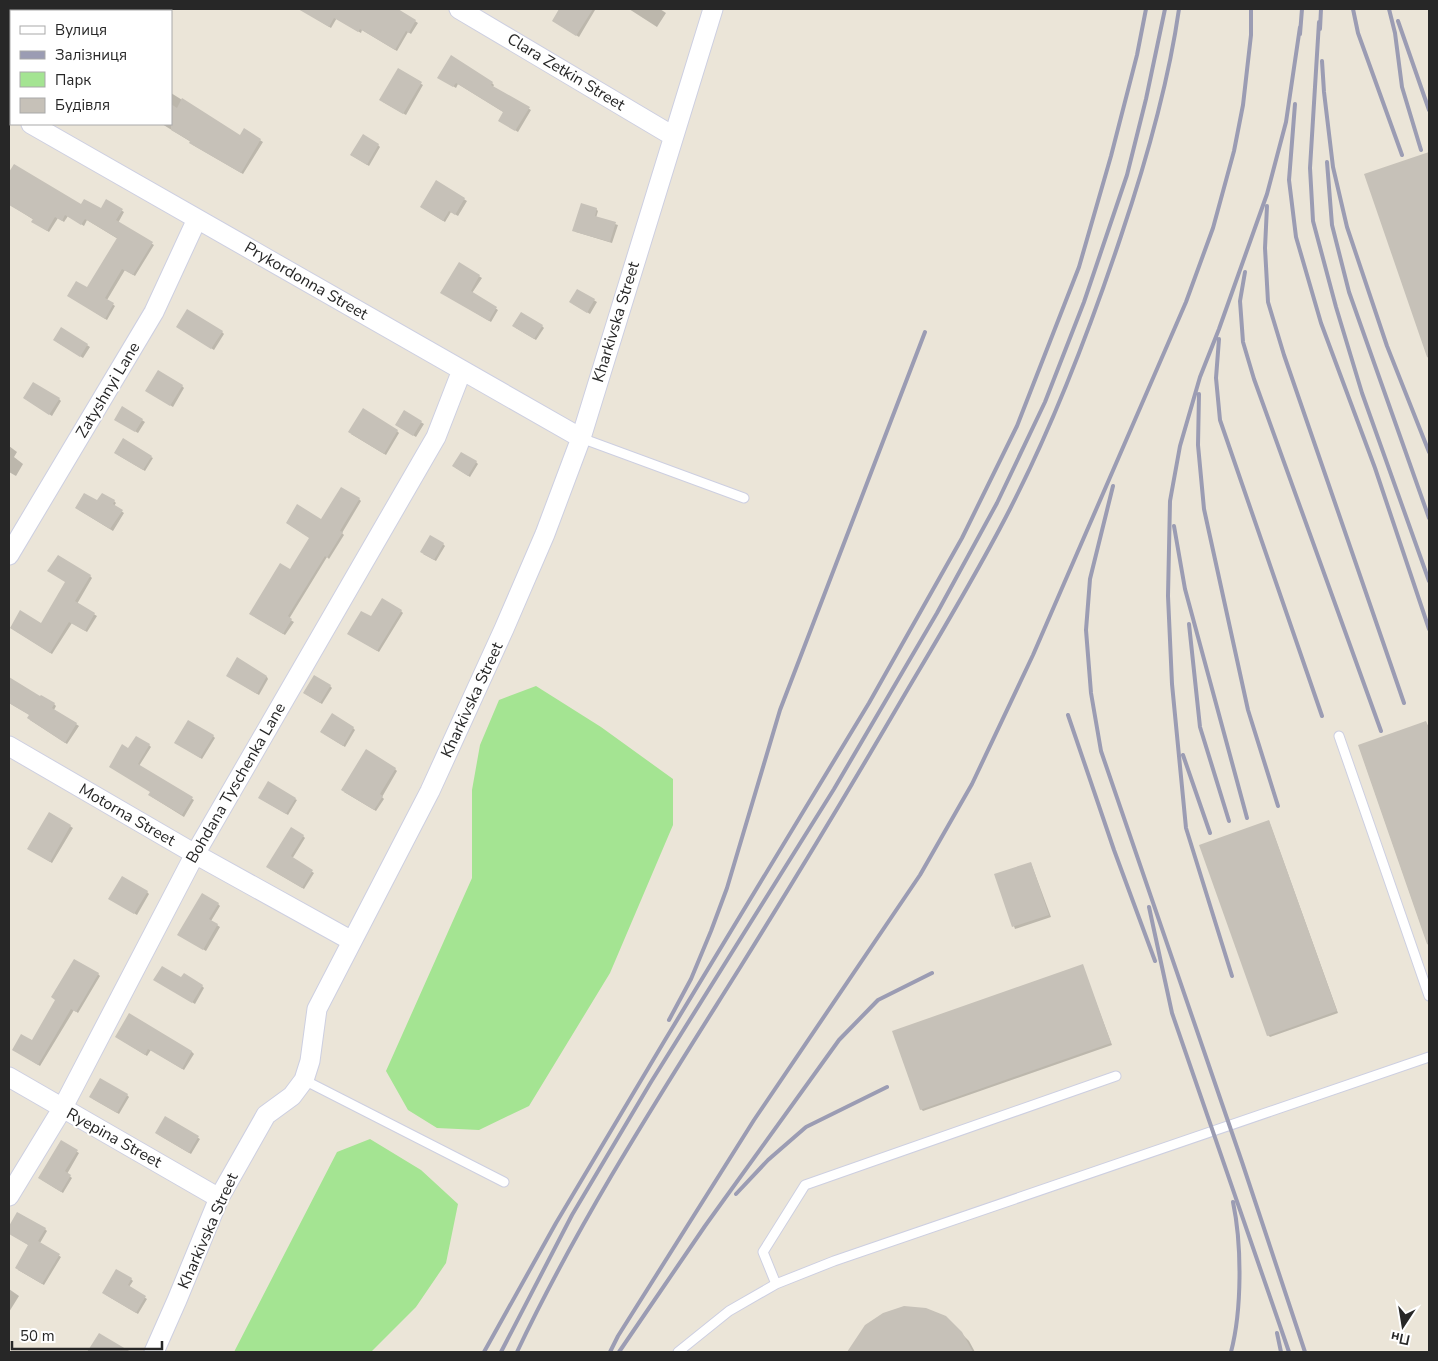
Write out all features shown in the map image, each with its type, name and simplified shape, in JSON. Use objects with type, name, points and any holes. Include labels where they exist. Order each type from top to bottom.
[{"type":"street","name":"Clara Zetkin Street","points":[[459,9],[673,136]]},
{"type":"street","name":"Kharkivska Street","points":[[154,1352],[219,1198],[266,1115],[292,1096],[304,1080],[310,1061],[317,1010],[430,791],[545,534],[581,438],[713,9]]},
{"type":"street","name":"Prykordonna Street","points":[[32,125],[581,438]]},
{"type":"street","name":"Zatyshnyi Lane","points":[[9,556],[154,312],[197,219]]},
{"type":"street","name":"Bohdana Tyschenka Lane","points":[[9,1196],[62,1109],[195,854],[436,438],[462,370]]},
{"type":"street","name":"Motorna Street","points":[[9,746],[195,854],[352,941]]},
{"type":"street","name":"Ryepina Street","points":[[9,1077],[219,1198]]},
{"type":"lane","points":[[581,438],[744,498]]},
{"type":"lane","points":[[1340,736],[1429,996]]},
{"type":"lane","points":[[678,1352],[729,1312],[776,1284],[834,1261],[1429,1057]]},
{"type":"lane","points":[[776,1284],[763,1252],[805,1185],[1116,1076]]},
{"type":"lane","points":[[304,1080],[504,1182]]},
{"type":"green space","points":[[536,686],[601,727],[673,779],[673,825],[610,973],[529,1106],[479,1130],[437,1128],[408,1110],[386,1071],[472,878],[472,790],[480,745],[499,700]]},
{"type":"green space","points":[[370,1139],[421,1170],[458,1204],[446,1263],[416,1307],[371,1352],[234,1352],[337,1152]]},
{"type":"building","points":[[298,9],[398,9],[416,20],[409,33],[406,31],[395,50],[360,29],[358,32],[334,18],[329,27]]},
{"type":"building","points":[[559,9],[593,9],[576,36],[552,21]]},
{"type":"building","points":[[451,55],[493,82],[491,85],[530,107],[515,131],[498,121],[503,112],[456,83],[453,87],[437,78]]},
{"type":"building","points":[[398,68],[422,82],[403,114],[379,100]]},
{"type":"building","points":[[182,98],[240,135],[244,128],[261,139],[241,173],[189,143],[190,141],[171,130],[172,105],[177,108]]},
{"type":"building","points":[[363,134],[379,144],[367,165],[350,155]]},
{"type":"building","points":[[1429,152],[1429,357],[1427,357],[1364,174]]},
{"type":"building","points":[[14,164],[81,204],[84,199],[101,208],[106,199],[123,209],[116,220],[153,242],[133,275],[122,269],[105,298],[114,303],[105,319],[67,296],[76,281],[87,287],[117,238],[85,219],[81,225],[65,215],[62,221],[55,217],[47,231],[31,222],[33,219],[9,205],[9,172]]},
{"type":"building","points":[[436,180],[465,198],[455,215],[449,211],[443,221],[420,207]]},
{"type":"building","points":[[581,203],[597,208],[595,216],[616,222],[610,242],[572,231]]},
{"type":"building","points":[[459,262],[480,275],[471,291],[497,307],[489,321],[440,293]]},
{"type":"building","points":[[577,289],[595,299],[587,313],[569,302]]},
{"type":"building","points":[[187,309],[223,331],[211,349],[176,327]]},
{"type":"building","points":[[521,312],[543,325],[534,339],[512,326]]},
{"type":"building","points":[[61,327],[88,344],[80,357],[53,340]]},
{"type":"building","points":[[158,370],[183,385],[170,406],[145,391]]},
{"type":"building","points":[[33,382],[60,398],[49,415],[23,398]]},
{"type":"building","points":[[122,406],[143,419],[135,432],[114,420]]},
{"type":"building","points":[[363,408],[398,430],[384,454],[348,432]]},
{"type":"building","points":[[404,410],[422,421],[413,436],[395,425]]},
{"type":"building","points":[[123,438],[152,456],[143,470],[114,453]]},
{"type":"building","points":[[461,452],[477,461],[468,476],[452,466]]},
{"type":"building","points":[[341,487],[360,498],[340,531],[343,532],[327,558],[325,556],[288,616],[292,619],[283,634],[249,614],[280,563],[290,569],[309,538],[286,523],[297,504],[321,519]]},
{"type":"building","points":[[84,493],[97,500],[102,493],[115,500],[113,504],[123,510],[110,529],[75,508]]},
{"type":"building","points":[[430,535],[444,543],[434,560],[420,552]]},
{"type":"building","points":[[58,555],[91,575],[75,601],[95,613],[85,631],[69,622],[50,653],[10,628],[20,610],[41,623],[65,582],[47,571]]},
{"type":"building","points":[[382,598],[402,610],[377,651],[347,634],[361,611],[371,616]]},
{"type":"building","points":[[237,657],[267,676],[257,694],[226,676]]},
{"type":"building","points":[[314,675],[331,685],[320,703],[303,693]]},
{"type":"building","points":[[9,677],[55,703],[52,708],[77,723],[65,743],[27,718],[29,715],[9,703]]},
{"type":"building","points":[[332,713],[354,727],[343,746],[320,732]]},
{"type":"building","points":[[188,720],[214,735],[200,758],[174,743]]},
{"type":"building","points":[[1426,721],[1429,729],[1429,944],[1427,944],[1358,745]]},
{"type":"building","points":[[136,736],[150,744],[138,764],[193,797],[182,815],[148,795],[150,792],[109,767],[122,744],[128,748]]},
{"type":"building","points":[[366,749],[396,768],[380,794],[383,796],[374,810],[341,790]]},
{"type":"building","points":[[268,781],[296,798],[286,814],[258,798]]},
{"type":"building","points":[[49,812],[71,825],[50,862],[27,849]]},
{"type":"building","points":[[1269,820],[1337,1011],[1267,1036],[1199,845]]},
{"type":"building","points":[[291,827],[304,835],[291,856],[313,870],[302,888],[266,867]]},
{"type":"building","points":[[1031,862],[1049,915],[1012,927],[994,874]]},
{"type":"building","points":[[122,876],[148,891],[134,914],[108,899]]},
{"type":"building","points":[[202,893],[219,903],[209,919],[218,924],[203,950],[177,935]]},
{"type":"building","points":[[74,959],[99,973],[76,1012],[71,1009],[38,1065],[12,1050],[21,1034],[32,1040],[55,1000],[51,997]]},
{"type":"building","points":[[1083,964],[1111,1043],[920,1110],[892,1031]]},
{"type":"building","points":[[162,966],[181,977],[184,973],[203,985],[192,1003],[153,980]]},
{"type":"building","points":[[129,1013],[192,1051],[182,1069],[148,1049],[145,1055],[115,1037]]},
{"type":"building","points":[[100,1078],[128,1094],[117,1113],[89,1097]]},
{"type":"building","points":[[165,1116],[199,1136],[189,1153],[155,1133]]},
{"type":"building","points":[[61,1140],[78,1150],[65,1171],[71,1175],[61,1192],[38,1178]]},
{"type":"building","points":[[17,1212],[46,1228],[38,1241],[60,1254],[42,1284],[15,1268],[28,1245],[9,1234],[9,1226]]},
{"type":"building","points":[[116,1269],[132,1278],[128,1285],[146,1296],[136,1313],[102,1293]]},
{"type":"building","points":[[904,1306],[926,1308],[946,1316],[962,1332],[973,1352],[847,1352],[865,1325],[883,1313]]},
{"type":"building","points":[[99,1333],[131,1352],[87,1352]]},
{"type":"railway","points":[[484,1352],[556,1223],[869,703],[962,538],[1017,426],[1079,267],[1111,156],[1137,55],[1146,9]]},
{"type":"railway","points":[[501,1352],[572,1215],[651,1082],[834,789],[937,613],[997,503],[1045,402],[1084,302],[1127,175],[1146,99],[1165,9]]},
{"type":"railway","points":[[517,1352],[568,1252],[623,1156],[865,762],[998,533],[1057,408],[1109,271],[1147,152],[1169,67],[1179,9]]},
{"type":"railway","points":[[610,1352],[618,1336],[754,1120],[920,875],[972,784],[1033,655],[1186,302],[1213,228],[1234,151],[1243,105],[1251,35],[1251,9]]},
{"type":"railway","points":[[1300,34],[1302,9]]},
{"type":"railway","points":[[1320,29],[1321,9]]},
{"type":"railway","points":[[1353,9],[1358,33],[1402,155]]},
{"type":"railway","points":[[1389,9],[1395,33],[1402,87],[1421,150]]},
{"type":"railway","points":[[1398,21],[1429,110]]},
{"type":"railway","points":[[1319,22],[1310,168],[1313,221],[1362,393],[1429,581]]},
{"type":"railway","points":[[1232,976],[1186,828],[1172,684],[1168,596],[1170,501],[1180,446],[1200,377],[1267,194],[1286,122],[1300,27]]},
{"type":"railway","points":[[1322,61],[1333,167],[1347,227],[1387,346],[1429,452]]},
{"type":"railway","points":[[1295,104],[1289,180],[1296,237],[1321,323],[1375,468],[1429,629]]},
{"type":"railway","points":[[1327,162],[1332,225],[1349,292],[1429,518]]},
{"type":"railway","points":[[1267,206],[1265,248],[1268,302],[1284,355],[1404,703]]},
{"type":"railway","points":[[1245,272],[1240,301],[1243,342],[1254,379],[1381,731]]},
{"type":"railway","points":[[669,1020],[691,979],[711,931],[727,888],[780,710],[925,332]]},
{"type":"railway","points":[[1219,339],[1216,378],[1220,420],[1322,716]]},
{"type":"railway","points":[[1199,394],[1198,445],[1204,509],[1248,710],[1278,806]]},
{"type":"railway","points":[[1113,486],[1090,579],[1086,630],[1091,693],[1101,751],[1305,1352]]},
{"type":"railway","points":[[1174,526],[1185,589],[1247,818]]},
{"type":"railway","points":[[1189,624],[1200,727],[1229,821]]},
{"type":"railway","points":[[1068,715],[1114,850],[1155,961]]},
{"type":"railway","points":[[1183,755],[1210,833]]},
{"type":"railway","points":[[1149,907],[1172,1013],[1289,1352]]},
{"type":"railway","points":[[619,1352],[705,1226],[839,1040],[878,1000],[932,973]]},
{"type":"railway","points":[[736,1194],[768,1160],[806,1127],[887,1087]]},
{"type":"railway","points":[[1231,1352],[1235,1335],[1240,1277],[1238,1238],[1233,1202]]},
{"type":"railway","points":[[1277,1333],[1281,1352]]}]
